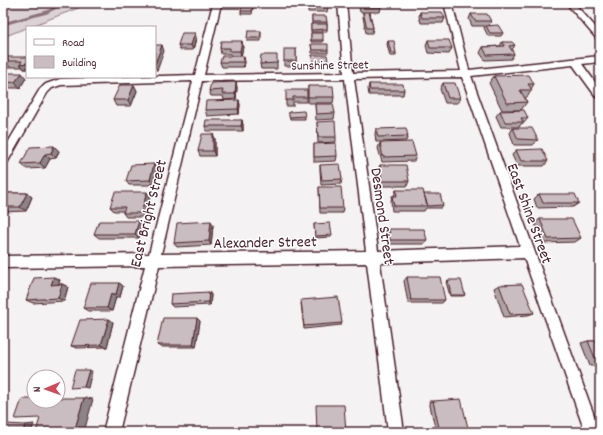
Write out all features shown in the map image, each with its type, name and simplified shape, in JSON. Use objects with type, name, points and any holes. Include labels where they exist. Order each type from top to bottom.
[{"type":"street","name":"East Bright Street","points":[[111,432],[216,8],[220,3]]},
{"type":"street","name":"Desmond Street","points":[[342,3],[349,76],[396,432]]},
{"type":"street","name":"East Shine Street","points":[[448,3],[466,74],[593,432]]},
{"type":"street","points":[[570,3],[600,37]]},
{"type":"street","name":"Sunshine Street","points":[[3,160],[43,91],[60,82],[199,78],[466,74],[600,59]]},
{"type":"street","points":[[576,62],[600,96]]},
{"type":"street","name":"Alexander Street","points":[[3,262],[528,252]]},
{"type":"shaded area","points":[[3,3],[91,3],[31,26],[26,26],[26,28],[3,37]]},
{"type":"building","points":[[308,3],[327,3],[328,6],[309,7]]},
{"type":"building","points":[[360,3],[380,3],[381,7],[361,7]]},
{"type":"building","points":[[242,5],[253,5],[252,11],[241,11]]},
{"type":"building","points":[[363,12],[369,12],[373,28],[367,28]]},
{"type":"building","points":[[420,12],[442,12],[445,18],[422,18]]},
{"type":"building","points":[[471,14],[487,14],[491,21],[475,21]]},
{"type":"building","points":[[312,16],[326,16],[327,22],[312,22]]},
{"type":"building","points":[[311,24],[327,24],[327,29],[311,30]]},
{"type":"building","points":[[498,25],[503,33],[490,33],[486,26]]},
{"type":"building","points":[[248,31],[261,31],[260,38],[247,38]]},
{"type":"building","points":[[182,33],[195,33],[191,45],[178,45]]},
{"type":"building","points":[[311,33],[323,33],[323,40],[311,40]]},
{"type":"building","points":[[428,40],[449,40],[452,48],[430,48]]},
{"type":"building","points":[[221,41],[242,41],[240,51],[230,51],[230,48],[220,48]]},
{"type":"building","points":[[388,41],[394,41],[396,53],[391,53]]},
{"type":"building","points":[[502,42],[512,42],[515,45],[509,46],[514,54],[487,55],[483,47],[505,46]]},
{"type":"building","points":[[311,44],[328,44],[328,50],[312,50]]},
{"type":"building","points":[[156,45],[162,45],[156,61]]},
{"type":"building","points":[[284,49],[296,49],[296,61],[284,61]]},
{"type":"building","points":[[261,55],[277,55],[277,63],[260,64]]},
{"type":"building","points":[[312,55],[327,55],[328,61],[313,62]]},
{"type":"building","points":[[222,56],[244,56],[243,62],[220,62]]},
{"type":"building","points":[[6,57],[26,57],[26,63],[20,64],[22,61],[3,61]]},
{"type":"building","points":[[3,73],[22,73],[15,82],[3,83]]},
{"type":"building","points":[[529,75],[534,84],[528,84],[532,90],[520,90],[527,102],[507,103],[494,76]]},
{"type":"building","points":[[236,82],[235,94],[222,94],[223,90],[209,91],[211,83]]},
{"type":"building","points":[[443,83],[455,83],[460,98],[448,98]]},
{"type":"building","points":[[369,84],[403,84],[404,90],[370,90]]},
{"type":"building","points":[[120,85],[134,85],[128,100],[113,100]]},
{"type":"building","points":[[308,86],[333,86],[334,97],[308,97]]},
{"type":"building","points":[[286,90],[307,90],[307,97],[293,97],[293,100],[286,100]]},
{"type":"building","points":[[239,100],[238,109],[205,110],[206,101]]},
{"type":"building","points":[[315,104],[333,104],[335,113],[316,114]]},
{"type":"building","points":[[524,110],[528,118],[521,118],[523,122],[505,122],[500,111]]},
{"type":"building","points":[[304,111],[305,116],[289,117],[289,112]]},
{"type":"building","points":[[206,120],[242,120],[241,126],[205,126]]},
{"type":"building","points":[[335,121],[336,137],[318,137],[317,122]]},
{"type":"building","points":[[406,128],[408,136],[378,137],[376,129]]},
{"type":"building","points":[[513,128],[532,128],[538,140],[518,139]]},
{"type":"building","points":[[202,134],[213,134],[213,151],[198,151]]},
{"type":"building","points":[[412,142],[416,156],[383,157],[380,143]]},
{"type":"building","points":[[336,143],[337,156],[314,157],[314,144]]},
{"type":"building","points":[[54,146],[51,153],[45,154],[40,163],[21,164],[30,147]]},
{"type":"building","points":[[542,149],[548,161],[521,161],[516,150]]},
{"type":"building","points":[[154,164],[150,180],[126,181],[131,165]]},
{"type":"building","points":[[340,164],[342,179],[322,180],[320,165]]},
{"type":"building","points":[[380,165],[406,165],[409,181],[382,181]]},
{"type":"building","points":[[319,187],[341,187],[343,208],[320,208]]},
{"type":"building","points":[[396,190],[423,190],[427,206],[394,206],[392,196],[397,196]]},
{"type":"building","points":[[115,192],[147,192],[141,213],[123,213],[125,207],[110,207]]},
{"type":"building","points":[[3,193],[27,193],[20,207],[3,207]]},
{"type":"building","points":[[424,194],[440,194],[443,205],[428,206]]},
{"type":"building","points":[[539,194],[575,194],[579,203],[543,203]]},
{"type":"building","points":[[540,219],[572,219],[581,238],[548,239]]},
{"type":"building","points":[[99,221],[139,221],[135,234],[94,234]]},
{"type":"building","points":[[211,221],[209,241],[174,243],[177,223]]},
{"type":"building","points":[[330,223],[332,235],[315,236],[314,224]]},
{"type":"building","points":[[389,229],[424,229],[427,240],[390,240]]},
{"type":"building","points":[[54,277],[51,285],[62,284],[58,298],[26,300],[34,278]]},
{"type":"building","points":[[407,277],[440,277],[445,300],[411,300]]},
{"type":"building","points":[[448,280],[461,280],[465,295],[451,295]]},
{"type":"building","points":[[91,283],[119,283],[116,294],[111,294],[107,308],[83,308]]},
{"type":"building","points":[[522,284],[534,313],[510,314],[499,285]]},
{"type":"building","points":[[209,292],[208,302],[170,304],[171,294]]},
{"type":"building","points":[[338,297],[342,323],[304,326],[301,300]]},
{"type":"building","points":[[163,318],[197,318],[193,345],[157,345]]},
{"type":"building","points":[[109,319],[101,345],[71,346],[80,320]]},
{"type":"building","points":[[588,341],[600,341],[600,365],[598,365]]},
{"type":"building","points":[[75,370],[89,370],[84,387],[70,388]]},
{"type":"building","points":[[66,398],[84,398],[74,432],[36,432],[40,418],[15,419],[22,399],[26,399],[26,409],[66,409]]},
{"type":"building","points":[[461,399],[469,432],[440,432],[433,401]]},
{"type":"building","points":[[316,405],[344,405],[346,432],[317,432]]},
{"type":"building","points":[[6,424],[25,425],[23,432],[3,432]]},
{"type":"waterway","points":[[3,24],[47,12],[64,3]]}]
